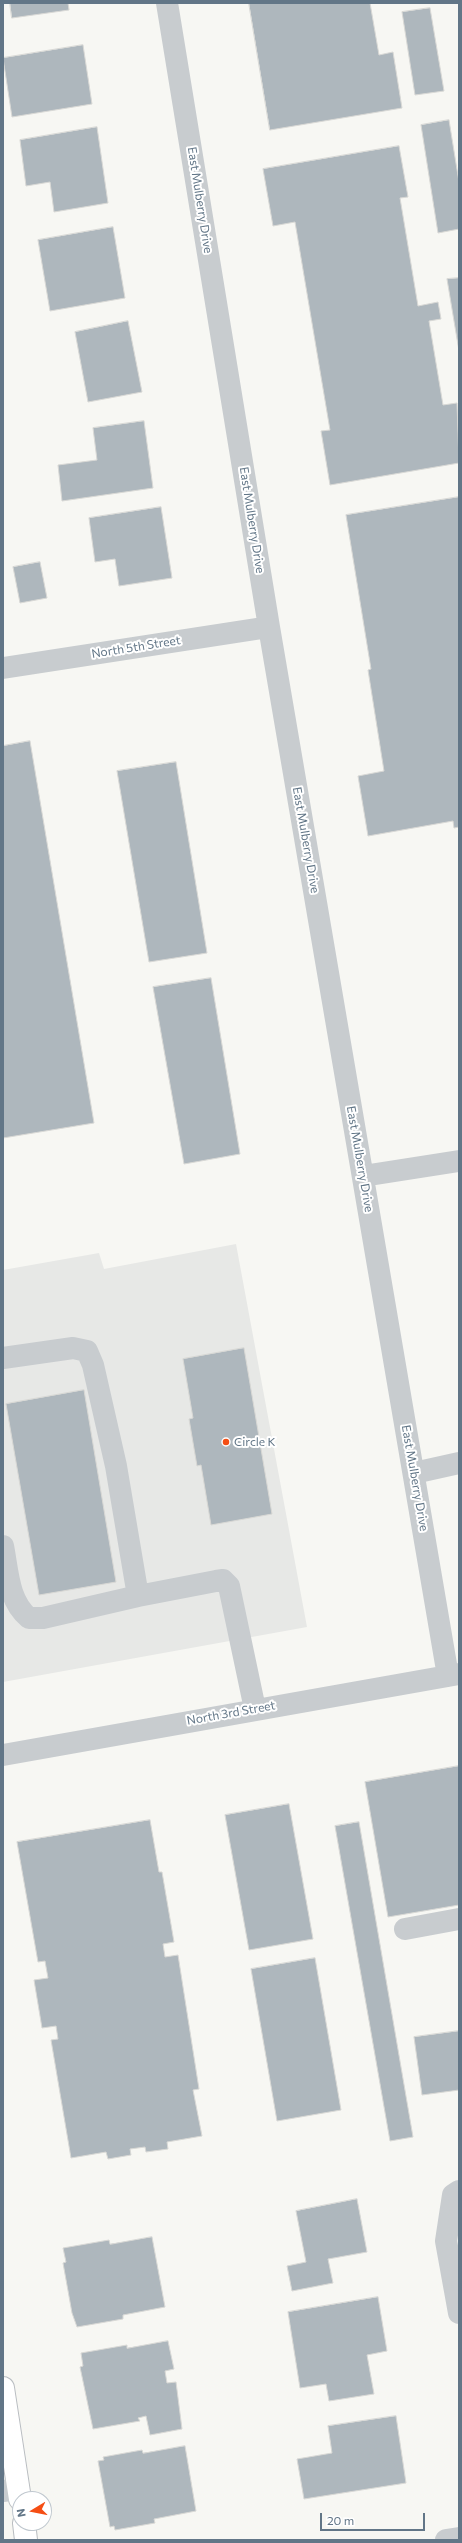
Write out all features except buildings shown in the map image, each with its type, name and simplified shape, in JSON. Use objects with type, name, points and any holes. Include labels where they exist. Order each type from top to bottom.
[{"type":"main road","points":[[3,2388],[14,2491]]},
{"type":"street","name":"East Mulberry Drive","points":[[167,3],[269,627],[363,1176],[414,1473],[454,1675]]},
{"type":"street","name":"North 5th Street","points":[[3,668],[269,627]]},
{"type":"street","points":[[363,1176],[459,1161]]},
{"type":"street","points":[[3,1358],[73,1348],[87,1350],[94,1365],[116,1466],[138,1596]]},
{"type":"street","points":[[414,1473],[459,1463]]},
{"type":"street","points":[[3,1546],[12,1594],[18,1609],[29,1618],[43,1618],[138,1596],[223,1580],[229,1586],[254,1709]]},
{"type":"street","name":"North 3rd Street","points":[[3,1755],[254,1709],[454,1675]]},
{"type":"street","points":[[405,1929],[459,1919]]},
{"type":"street","points":[[456,2193],[446,2241],[459,2313]]},
{"type":"street","points":[[446,2540],[459,2538]]},
{"type":"shaded area","points":[[236,1244],[307,1627],[3,1682],[3,1270],[99,1253],[104,1269]]},
{"type":"place","name":"Circle K","points":[[226,1442]]}]
